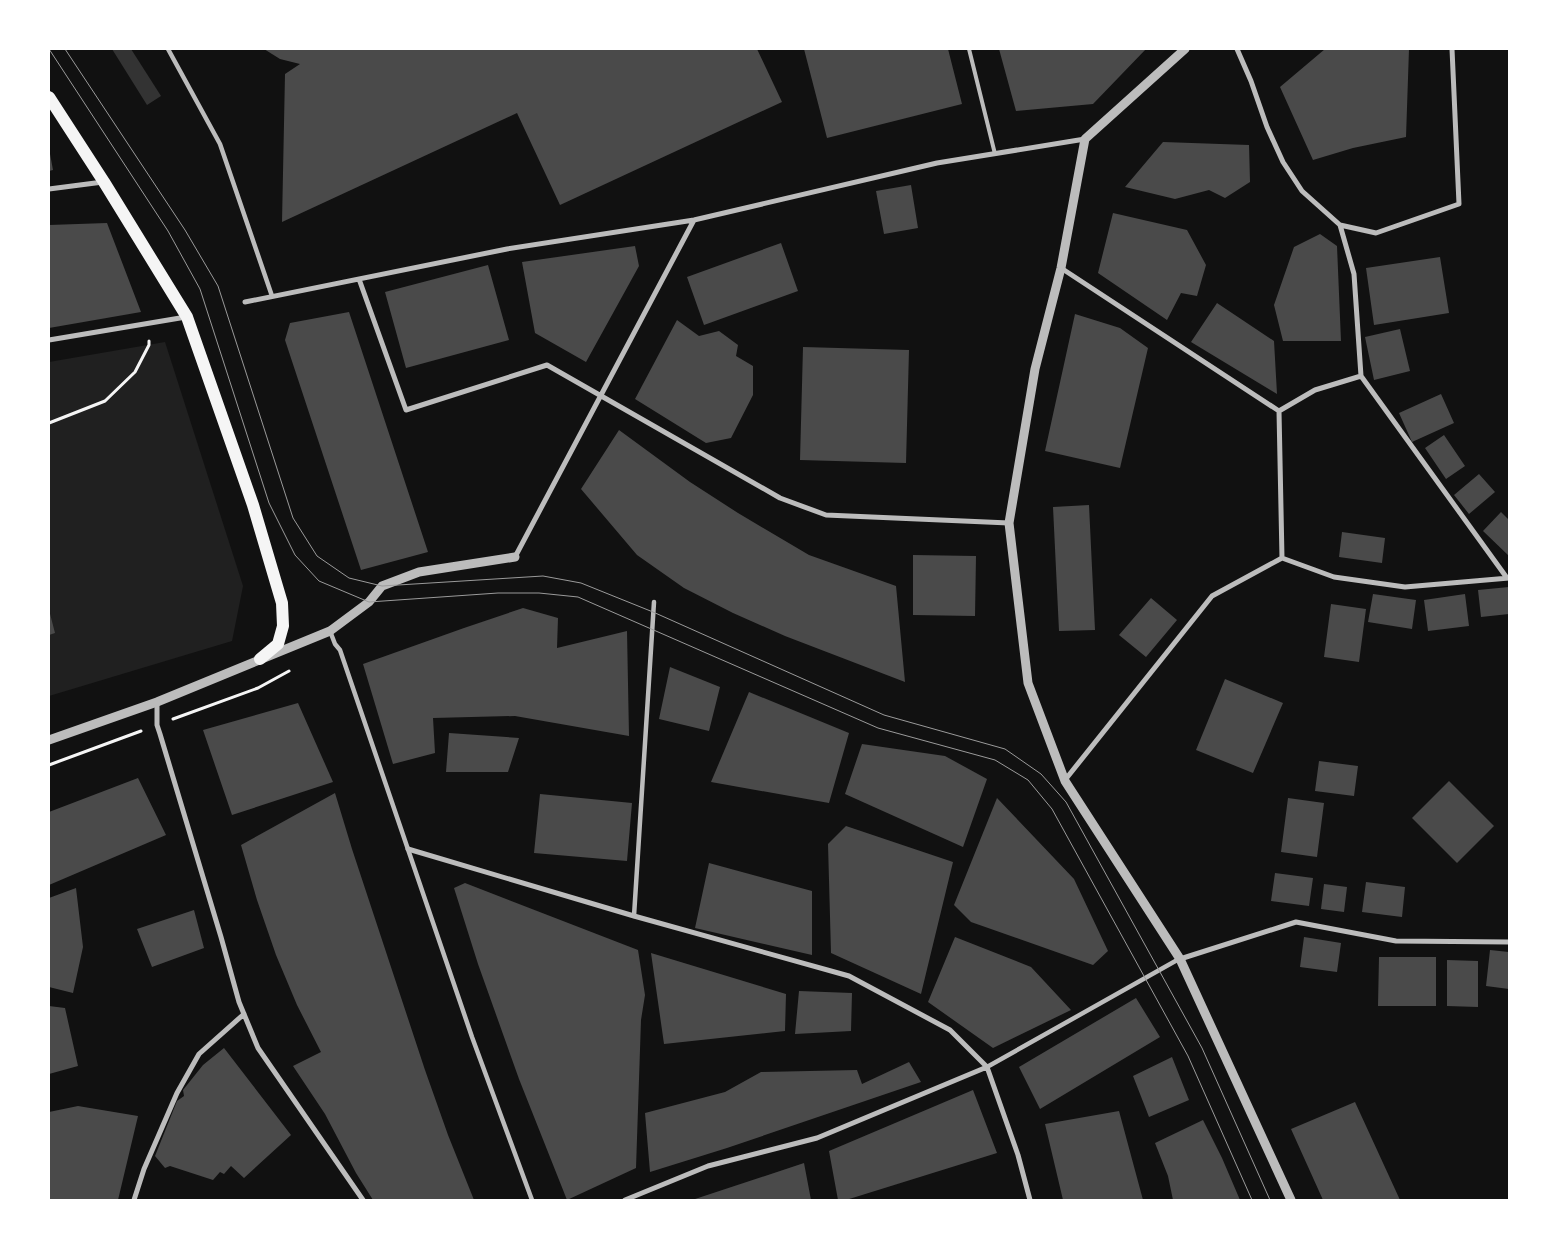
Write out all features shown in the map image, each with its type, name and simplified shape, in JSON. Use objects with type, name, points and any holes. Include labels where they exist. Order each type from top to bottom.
[{"type":"main road","points":[[49,97],[187,317],[253,505],[282,604],[283,626],[278,644],[260,660]]},
{"type":"street","points":[[168,49],[220,144],[272,296]]},
{"type":"street","points":[[245,302],[507,249],[694,220],[937,163],[1085,139],[1185,49]]},
{"type":"street","points":[[1237,49],[1251,81],[1267,127],[1283,162],[1302,191],[1340,225],[1376,233],[1459,204],[1452,49]]},
{"type":"street","points":[[1085,139],[1061,268],[1035,370],[1009,523],[1028,683],[1065,780],[1180,958],[1291,1200]]},
{"type":"street","points":[[49,189],[104,182]]},
{"type":"street","points":[[49,740],[157,702],[330,631],[369,602],[382,586],[418,572],[515,557],[694,220]]},
{"type":"street","points":[[1340,225],[1354,274],[1361,376],[1508,578]]},
{"type":"street","points":[[1061,268],[1279,411]]},
{"type":"street","points":[[359,279],[406,410],[547,365],[780,498],[826,515],[1009,523]]},
{"type":"street","points":[[49,340],[187,317]]},
{"type":"street","points":[[1279,411],[1315,390],[1361,376]]},
{"type":"street","points":[[1279,411],[1282,558]]},
{"type":"street","points":[[1065,780],[1212,596],[1282,558],[1334,577],[1404,587],[1508,578]]},
{"type":"street","points":[[634,916],[654,602]]},
{"type":"street","points":[[330,631],[335,644],[340,650],[472,1037],[532,1200]]},
{"type":"street","points":[[157,702],[157,724],[221,937],[238,1002],[258,1048],[364,1200]]},
{"type":"street","points":[[408,849],[634,916],[849,976],[950,1030],[987,1067],[1018,1155],[1030,1200]]},
{"type":"street","points":[[625,1200],[708,1166],[817,1138],[987,1067],[1180,958],[1296,922],[1396,941],[1509,942]]},
{"type":"street","points":[[134,1200],[144,1169],[177,1093],[199,1054],[244,1014]]},
{"type":"lane","points":[[969,49],[995,154]]},
{"type":"path","points":[[49,423],[105,401],[135,372],[149,345],[150,323]]},
{"type":"shaded area","points":[[112,49],[131,49],[161,96],[147,105]]},
{"type":"shaded area","points":[[165,342],[243,586],[232,641],[49,696],[49,362]]},
{"type":"building","points":[[264,49],[757,49],[782,102],[560,205],[517,113],[282,222],[285,74],[300,64],[280,59]]},
{"type":"building","points":[[804,49],[948,49],[962,104],[827,138]]},
{"type":"building","points":[[999,49],[1146,49],[1093,104],[1016,111]]},
{"type":"building","points":[[1325,49],[1409,49],[1406,137],[1353,148],[1313,160],[1280,87]]},
{"type":"building","points":[[1163,142],[1249,145],[1250,182],[1225,198],[1209,190],[1175,199],[1125,187]]},
{"type":"building","points":[[49,154],[53,170],[49,171]]},
{"type":"building","points":[[911,185],[918,228],[884,234],[876,191]]},
{"type":"building","points":[[1113,213],[1187,230],[1206,265],[1197,296],[1181,293],[1167,320],[1098,273]]},
{"type":"building","points":[[107,223],[141,312],[49,328],[49,225]]},
{"type":"building","points":[[1320,234],[1337,246],[1341,341],[1283,341],[1274,305],[1294,247]]},
{"type":"building","points":[[781,243],[798,291],[704,325],[687,277]]},
{"type":"building","points":[[635,246],[639,266],[586,362],[535,333],[522,262]]},
{"type":"building","points":[[1440,257],[1449,313],[1374,325],[1366,268]]},
{"type":"building","points":[[488,265],[509,340],[406,368],[385,292]]},
{"type":"building","points":[[1217,303],[1274,341],[1277,394],[1191,342]]},
{"type":"building","points":[[349,312],[428,552],[361,570],[285,340],[290,323]]},
{"type":"building","points":[[1075,314],[1120,328],[1148,348],[1120,468],[1045,451]]},
{"type":"building","points":[[677,320],[699,336],[719,331],[738,345],[736,356],[753,366],[753,395],[731,438],[706,443],[635,399]]},
{"type":"building","points":[[1400,329],[1410,371],[1374,380],[1365,337]]},
{"type":"building","points":[[803,347],[909,350],[906,463],[800,460]]},
{"type":"building","points":[[1441,394],[1454,423],[1412,442],[1399,413]]},
{"type":"building","points":[[619,430],[690,482],[809,555],[896,586],[905,682],[785,636],[733,613],[684,588],[637,555],[581,489]]},
{"type":"building","points":[[1444,435],[1465,466],[1446,479],[1425,448]]},
{"type":"building","points":[[1479,474],[1495,492],[1469,514],[1454,495]]},
{"type":"building","points":[[1089,505],[1095,630],[1059,631],[1053,507]]},
{"type":"building","points":[[1501,512],[1509,520],[1509,556],[1483,531]]},
{"type":"building","points":[[1342,532],[1385,538],[1382,563],[1339,557]]},
{"type":"building","points":[[913,555],[976,556],[975,616],[913,615]]},
{"type":"building","points":[[1509,587],[1509,614],[1481,617],[1478,590]]},
{"type":"building","points":[[1373,594],[1416,600],[1412,629],[1368,622]]},
{"type":"building","points":[[1465,594],[1469,626],[1428,631],[1424,600]]},
{"type":"building","points":[[1151,598],[1177,620],[1146,657],[1119,635]]},
{"type":"building","points":[[1331,604],[1366,609],[1359,662],[1324,657]]},
{"type":"building","points":[[523,608],[558,618],[557,648],[627,631],[629,736],[515,716],[433,718],[435,753],[393,764],[363,664]]},
{"type":"building","points":[[49,610],[55,633],[49,635]]},
{"type":"building","points":[[670,667],[720,687],[709,731],[659,719]]},
{"type":"building","points":[[1225,679],[1283,703],[1253,773],[1196,750]]},
{"type":"building","points":[[749,692],[849,733],[829,803],[711,782]]},
{"type":"building","points":[[298,703],[333,782],[232,815],[203,730]]},
{"type":"building","points":[[449,733],[519,738],[508,772],[446,772]]},
{"type":"building","points":[[862,744],[945,756],[987,779],[963,847],[845,794]]},
{"type":"building","points":[[1319,761],[1358,766],[1354,796],[1315,791]]},
{"type":"building","points":[[138,778],[166,835],[49,885],[49,812]]},
{"type":"building","points":[[1449,781],[1494,826],[1457,863],[1412,818]]},
{"type":"building","points":[[335,793],[425,1070],[474,1200],[373,1200],[356,1173],[325,1114],[293,1066],[321,1052],[297,1005],[276,955],[241,845]]},
{"type":"building","points":[[540,794],[632,803],[627,861],[534,853]]},
{"type":"building","points":[[997,798],[1074,879],[1108,951],[1093,965],[971,922],[954,905]]},
{"type":"building","points":[[1288,798],[1324,803],[1317,857],[1281,852]]},
{"type":"building","points":[[846,826],[953,862],[921,994],[831,953],[828,844]]},
{"type":"building","points":[[709,863],[812,891],[812,955],[695,928]]},
{"type":"building","points":[[1275,873],[1313,878],[1309,906],[1271,901]]},
{"type":"building","points":[[1366,882],[1405,887],[1402,917],[1362,912]]},
{"type":"building","points":[[465,883],[638,950],[645,995],[641,1020],[636,1168],[567,1200],[519,1079],[478,964],[454,888]]},
{"type":"building","points":[[1324,884],[1347,887],[1344,912],[1321,909]]},
{"type":"building","points":[[76,888],[83,947],[73,993],[49,987],[49,898]]},
{"type":"building","points":[[194,910],[204,948],[152,967],[137,929]]},
{"type":"building","points":[[955,937],[1031,967],[1071,1010],[993,1048],[928,1002]]},
{"type":"building","points":[[1304,937],[1341,943],[1337,972],[1300,967]]},
{"type":"building","points":[[1490,950],[1509,952],[1509,989],[1486,986]]},
{"type":"building","points":[[651,953],[786,994],[785,1031],[664,1044]]},
{"type":"building","points":[[1379,957],[1436,957],[1436,1006],[1378,1006]]},
{"type":"building","points":[[1447,960],[1478,961],[1478,1007],[1447,1006]]},
{"type":"building","points":[[799,991],[852,993],[851,1031],[795,1034]]},
{"type":"building","points":[[1136,998],[1160,1037],[1040,1109],[1019,1067]]},
{"type":"building","points":[[49,1006],[65,1008],[78,1066],[49,1074]]},
{"type":"building","points":[[224,1048],[291,1135],[244,1178],[231,1166],[224,1174],[220,1172],[213,1180],[170,1166],[165,1168],[155,1156],[177,1101],[184,1096],[183,1090],[203,1065]]},
{"type":"building","points":[[1172,1057],[1189,1100],[1149,1117],[1133,1076]]},
{"type":"building","points":[[909,1062],[921,1082],[650,1172],[645,1113],[725,1092],[761,1072],[857,1070],[862,1084]]},
{"type":"building","points":[[973,1090],[997,1153],[846,1200],[838,1200],[829,1151]]},
{"type":"building","points":[[1355,1102],[1400,1200],[1323,1200],[1291,1129]]},
{"type":"building","points":[[78,1106],[138,1116],[118,1200],[49,1200],[49,1112]]},
{"type":"building","points":[[1119,1111],[1143,1200],[1063,1200],[1045,1124]]},
{"type":"building","points":[[1203,1120],[1240,1200],[1173,1200],[1168,1176],[1155,1143]]},
{"type":"building","points":[[804,1163],[811,1200],[692,1200]]},
{"type":"tram line","points":[[49,49],[168,231],[200,289],[269,503],[295,555],[319,581],[369,602],[498,593],[539,593],[578,597],[878,728],[995,760],[1028,780],[1052,809],[1188,1056],[1252,1200]]},
{"type":"tram line","points":[[65,49],[185,230],[218,286],[293,518],[317,556],[349,578],[382,586],[543,576],[581,583],[653,612],[884,715],[1005,749],[1041,774],[1066,802],[1202,1048],[1270,1200]]}]
